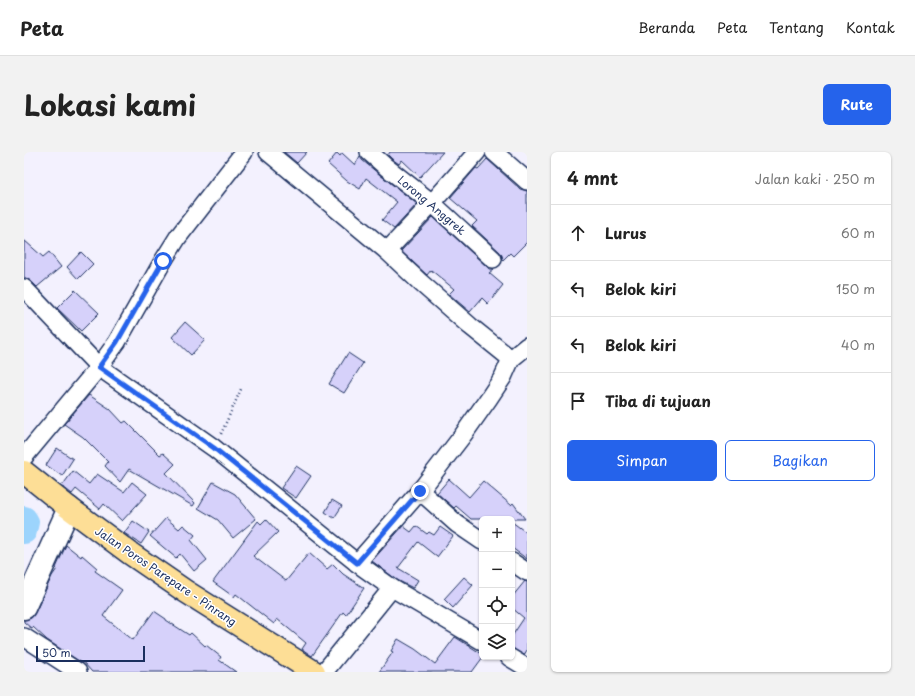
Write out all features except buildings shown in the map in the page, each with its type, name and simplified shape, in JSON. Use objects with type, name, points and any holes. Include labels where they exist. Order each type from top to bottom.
[{"type":"highway","name":"Jalan Poros Parepare - Pinrang","points":[[24,472],[69,508],[131,554],[185,591],[314,672]]},
{"type":"street","points":[[24,457],[99,367],[120,336],[178,237],[244,152]]},
{"type":"street","points":[[268,152],[387,251],[470,326],[511,359]]},
{"type":"street","name":"Lorong Anggrek","points":[[369,152],[432,203],[493,259]]},
{"type":"street","points":[[387,251],[477,152]]},
{"type":"street","points":[[494,152],[527,180]]},
{"type":"street","points":[[24,288],[99,367],[214,448],[357,563],[392,588],[479,639]]},
{"type":"street","points":[[357,563],[420,491],[489,398],[503,377],[511,359],[527,346]]},
{"type":"street","points":[[420,491],[457,524],[479,539]]},
{"type":"street","points":[[24,608],[69,508]]},
{"type":"street","points":[[515,564],[527,572]]},
{"type":"street","points":[[324,672],[392,588]]},
{"type":"street","points":[[24,637],[78,672]]},
{"type":"street","points":[[514,660],[527,668]]},
{"type":"path","points":[[214,448],[242,387]]},
{"type":"waterway","points":[[24,519],[26,522],[24,531]]},
{"type":"route","points":[[163,261],[117,342],[99,367],[214,448],[357,563],[420,491]]}]
